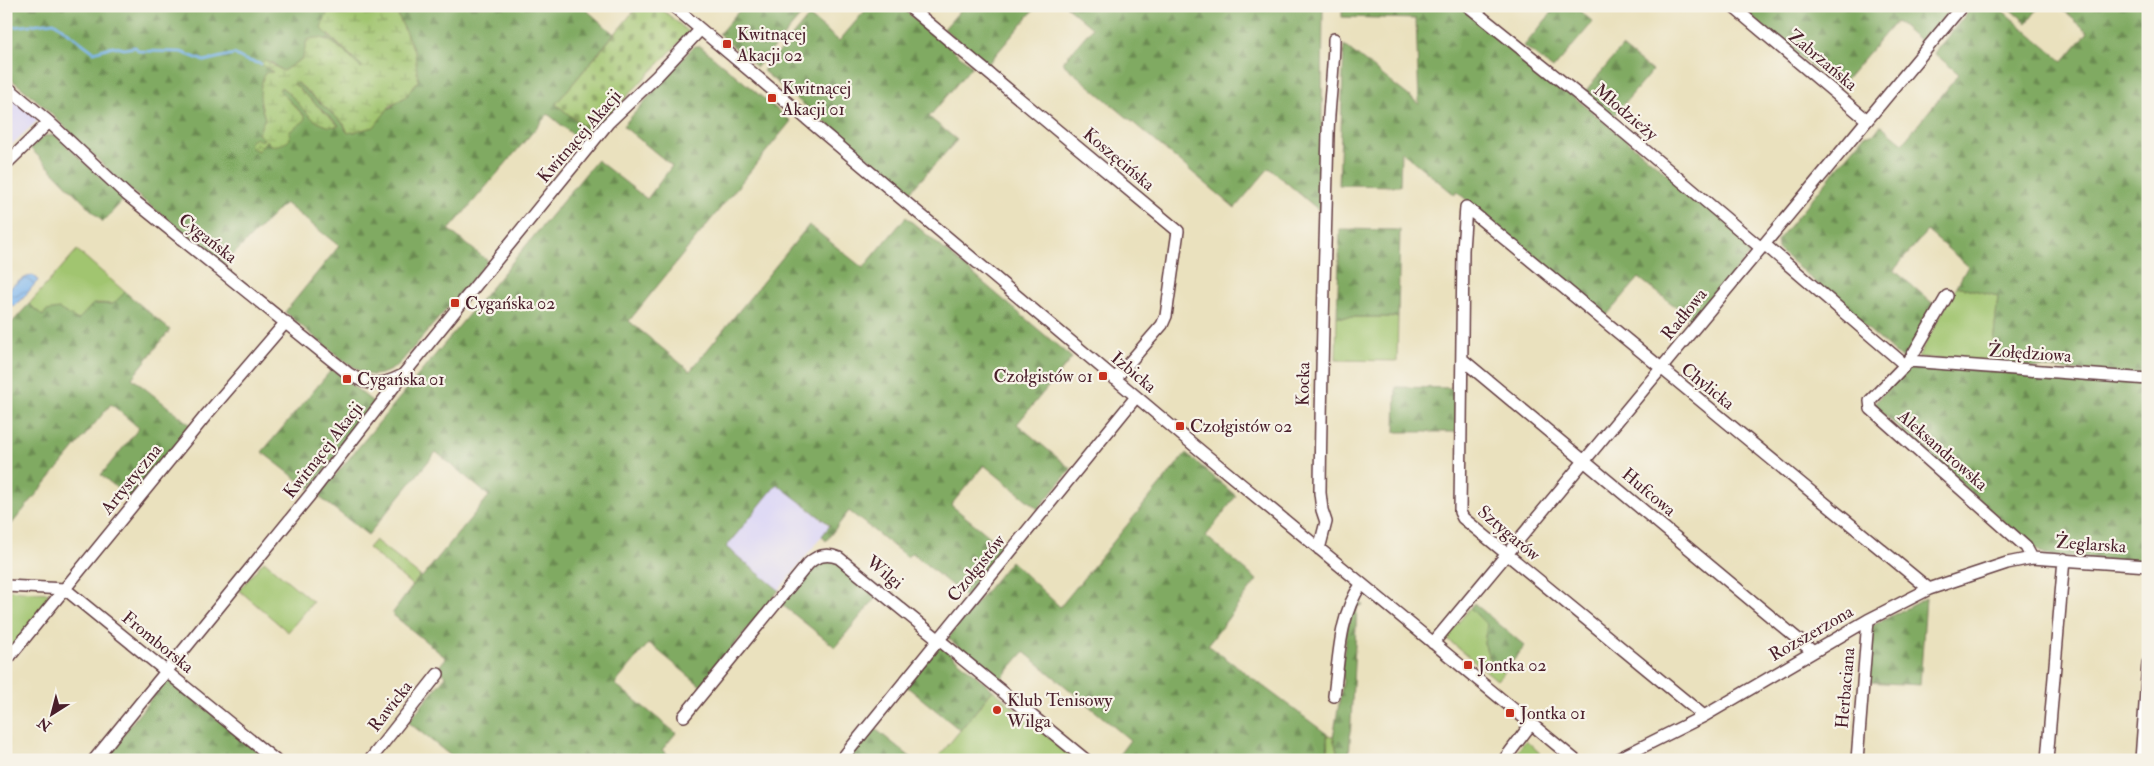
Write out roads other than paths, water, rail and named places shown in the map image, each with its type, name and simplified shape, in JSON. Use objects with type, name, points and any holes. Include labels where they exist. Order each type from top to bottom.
[{"type":"street","name":"Izbicka","points":[[673,6],[1136,397],[1575,760]]},
{"type":"street","name":"Koszęcińska","points":[[908,6],[1178,231],[1166,316],[1162,325],[1115,379]]},
{"type":"street","name":"Młodzieży","points":[[1468,6],[1907,363]]},
{"type":"street","name":"Zabrzańska","points":[[1732,6],[1867,120]]},
{"type":"street","name":"Radłowa","points":[[1433,643],[1962,6]]},
{"type":"street","name":"Kwitnącej Akacji","points":[[94,760],[310,495],[403,375],[608,123],[657,76],[700,30]]},
{"type":"street","name":"Kocka","points":[[1319,549],[1326,522],[1320,493],[1321,336],[1328,105],[1334,57],[1334,39]]},
{"type":"street","name":"Cygańska","points":[[6,86],[49,122],[127,195],[349,374],[362,382],[376,384],[388,383],[403,375]]},
{"type":"street","points":[[6,164],[49,122]]},
{"type":"street","name":"Sztygarów","points":[[1466,207],[1463,250],[1460,512],[1463,518],[1704,716]]},
{"type":"street","name":"Chylicka","points":[[1466,207],[1661,370],[1929,589]]},
{"type":"street","points":[[1907,363],[1947,296]]},
{"type":"street","name":"Artystyczna","points":[[6,661],[207,414],[286,322]]},
{"type":"street","name":"Hufcowa","points":[[1463,360],[1812,652]]},
{"type":"street","name":"Żołędziowa","points":[[1907,363],[2148,379]]},
{"type":"street","name":"Aleksandrowska","points":[[1907,363],[1872,399],[1871,409],[2026,547],[2032,558]]},
{"type":"street","name":"Czołgistów","points":[[841,760],[1136,397]]},
{"type":"street","name":"Wilgi","points":[[684,716],[803,571],[819,557],[829,555],[839,558],[941,639],[1086,760]]},
{"type":"street","name":"Żeglarska","points":[[2032,558],[2148,566]]},
{"type":"street","name":"Rozszerzona","points":[[1616,760],[1704,716],[1868,620],[1929,589],[2007,563],[2032,558]]},
{"type":"street","points":[[2047,760],[2064,559]]},
{"type":"street","points":[[1334,696],[1347,617],[1356,592],[1362,584]]},
{"type":"street","points":[[6,586],[65,589]]},
{"type":"street","name":"Fromborska","points":[[65,589],[275,760]]},
{"type":"street","name":"Herbaciana","points":[[1857,760],[1868,620]]},
{"type":"street","points":[[2141,760],[2148,663]]},
{"type":"street","name":"Rawicka","points":[[370,760],[438,674]]},
{"type":"street","points":[[1504,760],[1531,724]]},
{"type":"water","points":[[32,275],[38,281],[22,299],[13,306],[7,303],[6,297],[10,288]]},
{"type":"waterway","points":[[6,28],[54,22],[94,52],[113,46],[124,49],[135,47],[139,51],[181,52],[204,61],[234,54],[245,60],[261,64]]},
{"type":"place","name":"Kwitnącej Akacji 02","points":[[727,44]]},
{"type":"place","name":"Kwitnącej Akacji 01","points":[[772,98]]},
{"type":"place","name":"Cygańska 02","points":[[455,303]]},
{"type":"place","name":"Czołgistów 01","points":[[1103,376]]},
{"type":"place","name":"Cygańska 01","points":[[347,379]]},
{"type":"place","name":"Czołgistów 02","points":[[1180,426]]},
{"type":"place","name":"Jontka 02","points":[[1468,665]]},
{"type":"place","name":"Klub Tenisowy Wilga","points":[[997,710]]},
{"type":"place","name":"Jontka 01","points":[[1510,713]]}]
